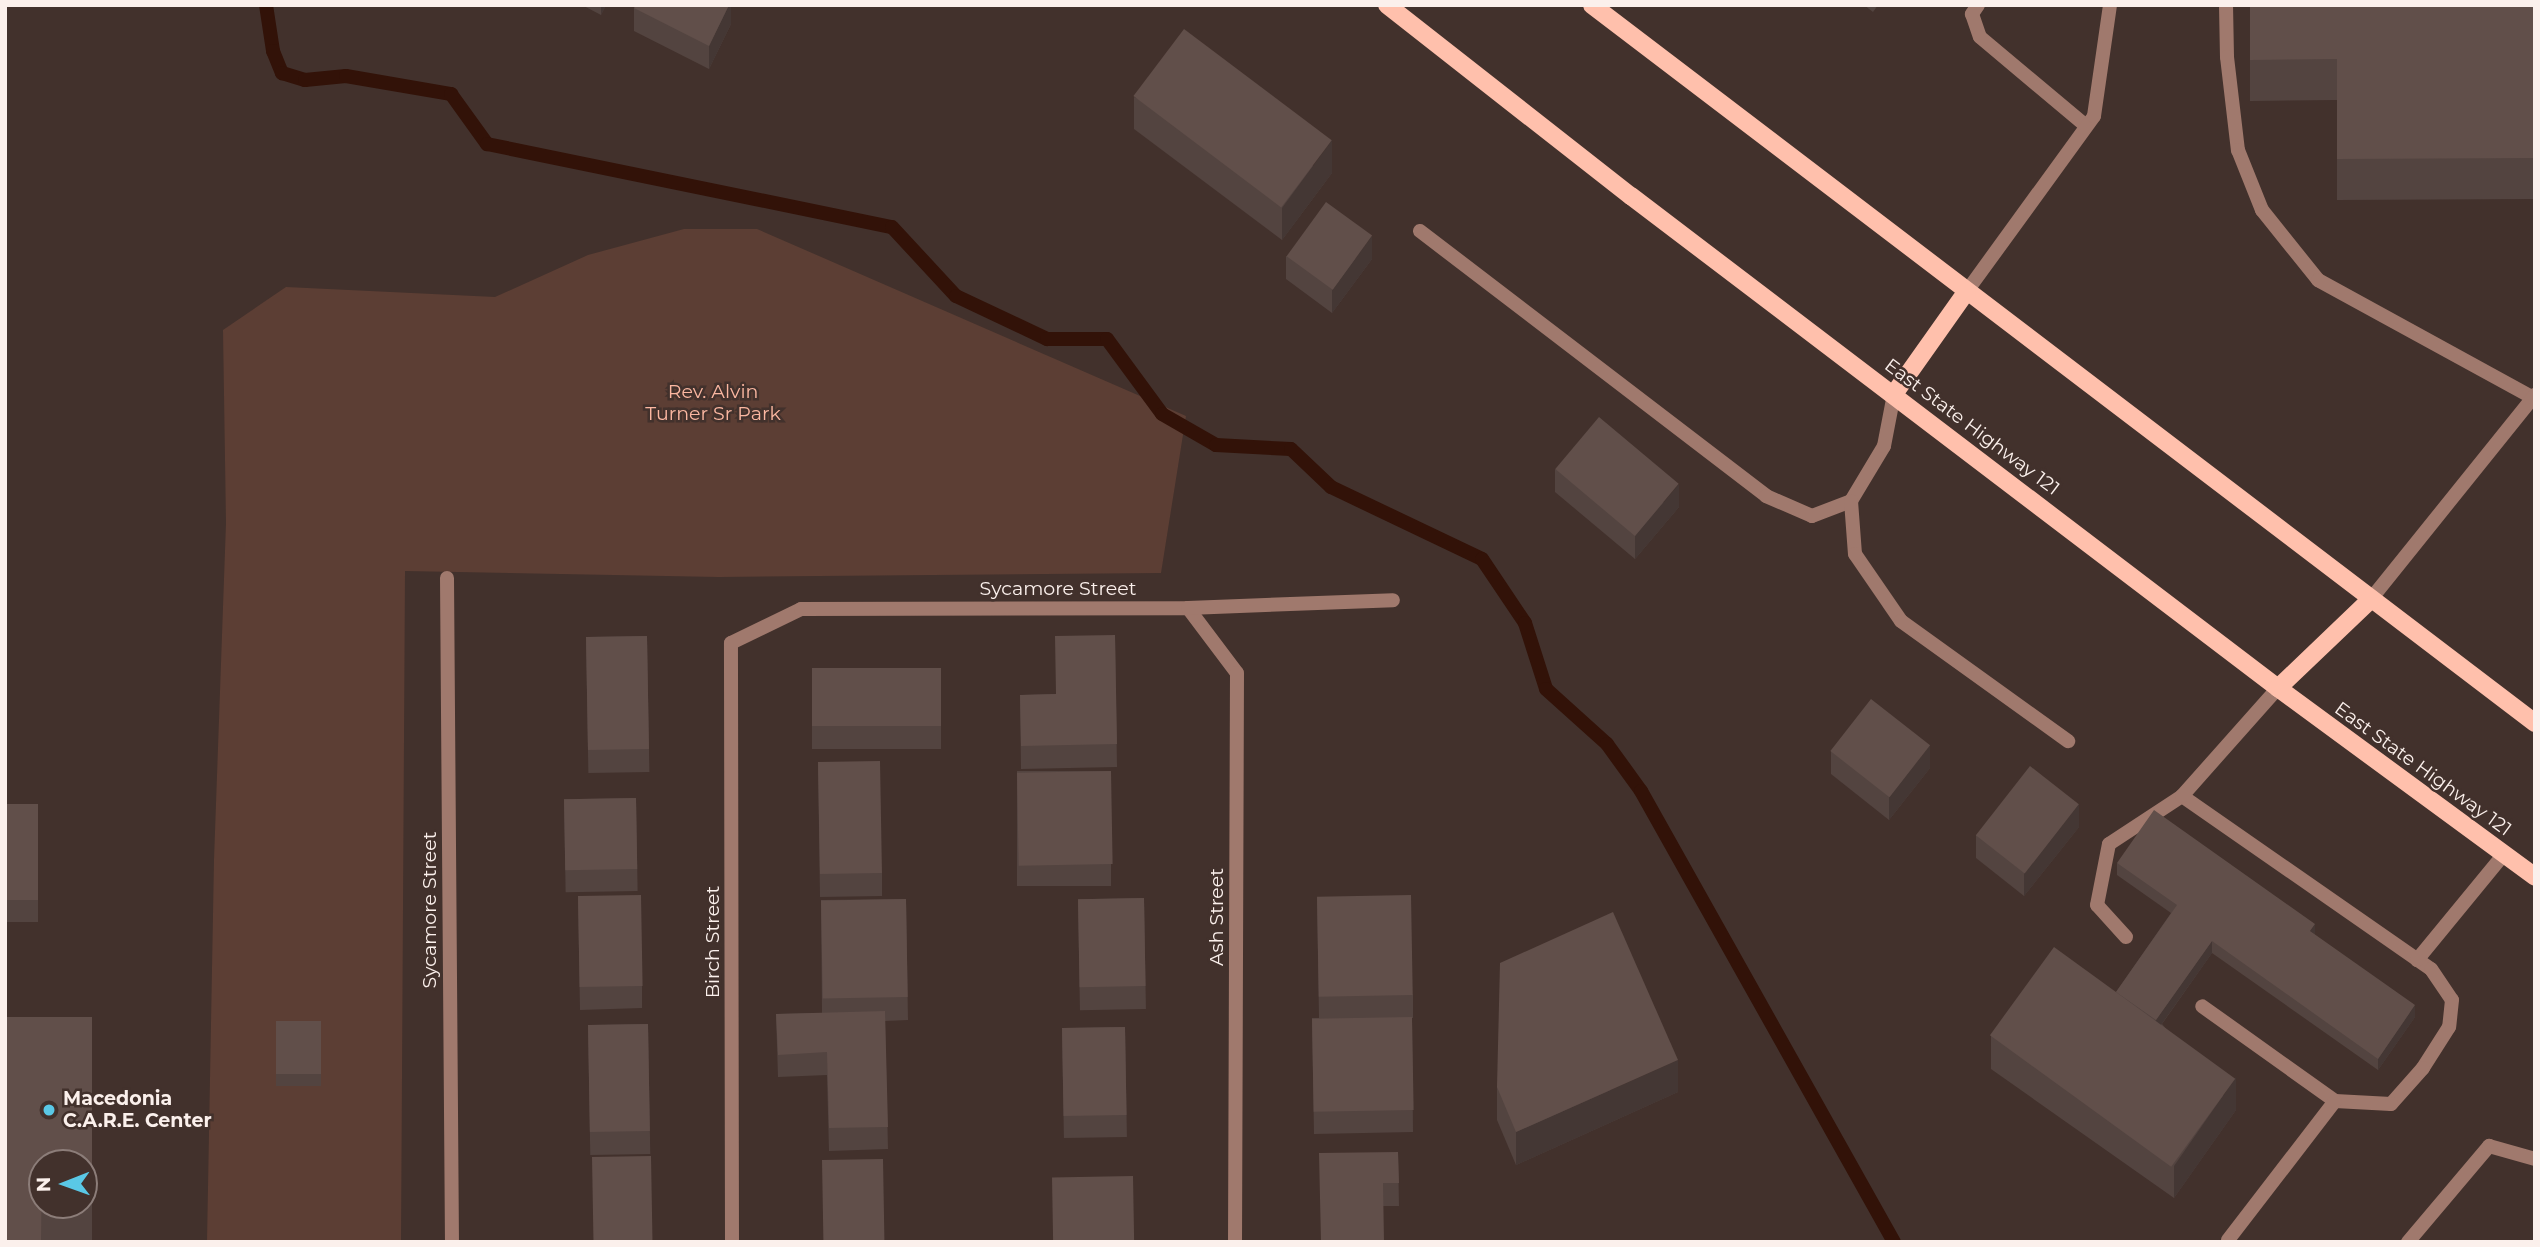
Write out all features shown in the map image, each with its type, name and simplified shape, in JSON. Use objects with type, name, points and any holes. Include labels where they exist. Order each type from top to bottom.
[{"type":"main road","name":"East State Highway 121","points":[[1387,5],[1631,196],[2278,688],[2535,877]]},
{"type":"main road","points":[[1592,5],[2535,723]]},
{"type":"main road","points":[[1894,394],[1967,291]]},
{"type":"main road","points":[[2278,688],[2371,599]]},
{"type":"street","points":[[1978,5],[1972,14],[1980,37],[2086,126]]},
{"type":"street","points":[[1967,291],[2094,116],[2110,5]]},
{"type":"street","points":[[2226,5],[2227,57],[2238,150],[2262,210],[2318,280],[2534,397],[2371,599]]},
{"type":"street","points":[[1420,231],[1766,496],[1812,516],[1851,501]]},
{"type":"street","points":[[1894,394],[1884,446],[1851,501],[1855,554],[1900,621],[2068,741]]},
{"type":"street","name":"Sycamore Street","points":[[447,578],[452,1242]]},
{"type":"street","name":"Sycamore Street","points":[[731,643],[801,609],[1188,608],[1393,600]]},
{"type":"street","name":"Ash Street","points":[[1188,608],[1237,673],[1235,1242]]},
{"type":"street","name":"Birch Street","points":[[731,643],[733,1242]]},
{"type":"street","points":[[2126,937],[2097,905],[2109,844],[2182,796],[2278,688]]},
{"type":"street","points":[[2182,796],[2431,970],[2452,1000],[2449,1027],[2423,1068],[2391,1104],[2335,1101],[2202,1006]]},
{"type":"street","points":[[2417,960],[2504,854]]},
{"type":"street","points":[[2228,1240],[2335,1101]]},
{"type":"street","points":[[2408,1242],[2489,1146],[2535,1159]]},
{"type":"green space","name":"Rev. Alvin Turner Sr Park","points":[[684,229],[757,229],[1186,416],[1161,573],[719,577],[405,571],[401,1242],[207,1242],[214,860],[226,523],[223,330],[286,287],[495,297],[588,255]]},
{"type":"building","points":[[636,5],[729,5],[709,46],[634,8]]},
{"type":"building","points":[[2250,5],[2535,5],[2535,158],[2337,159],[2337,59],[2250,60]]},
{"type":"building","points":[[1184,29],[1332,140],[1281,207],[1133,96]]},
{"type":"building","points":[[1326,202],[1372,236],[1333,290],[1287,256]]},
{"type":"building","points":[[1599,417],[1679,484],[1635,536],[1555,469]]},
{"type":"building","points":[[1115,635],[1117,744],[1021,746],[1020,695],[1056,694],[1055,636]]},
{"type":"building","points":[[647,636],[649,749],[588,750],[586,637]]},
{"type":"building","points":[[812,668],[941,668],[941,726],[812,726]]},
{"type":"building","points":[[1871,699],[1930,745],[1889,797],[1830,751]]},
{"type":"building","points":[[880,761],[882,873],[820,874],[818,762]]},
{"type":"building","points":[[2030,766],[2079,804],[2025,874],[1976,835]]},
{"type":"building","points":[[1111,771],[1113,864],[1019,866],[1017,773]]},
{"type":"building","points":[[636,798],[637,869],[565,870],[564,799]]},
{"type":"building","points":[[5,804],[38,804],[38,900],[5,900]]},
{"type":"building","points":[[2154,810],[2315,924],[2310,931],[2415,1005],[2378,1059],[2212,941],[2156,1020],[2116,992],[2177,905],[2117,863]]},
{"type":"building","points":[[641,895],[643,986],[580,987],[578,896]]},
{"type":"building","points":[[1411,895],[1413,995],[1319,997],[1317,897]]},
{"type":"building","points":[[1144,898],[1146,986],[1080,987],[1078,899]]},
{"type":"building","points":[[906,899],[908,997],[823,998],[821,900]]},
{"type":"building","points":[[1613,912],[1678,1060],[1516,1132],[1497,1087],[1500,963]]},
{"type":"building","points":[[2054,947],[2235,1079],[2171,1167],[1990,1035]]},
{"type":"building","points":[[885,1011],[888,1127],[829,1128],[827,1052],[778,1055],[776,1014]]},
{"type":"building","name":"Macedonia C.A.R.E. Center","points":[[5,1017],[92,1017],[92,1149],[28,1149],[28,1219],[41,1219],[41,1242],[5,1242]]},
{"type":"building","points":[[1412,1017],[1414,1110],[1314,1112],[1312,1019]]},
{"type":"building","points":[[276,1021],[321,1021],[321,1074],[276,1074]]},
{"type":"building","points":[[648,1024],[650,1131],[590,1132],[588,1025]]},
{"type":"building","points":[[1125,1027],[1127,1115],[1064,1116],[1062,1028]]},
{"type":"building","points":[[1398,1152],[1399,1183],[1383,1183],[1384,1242],[1321,1242],[1319,1153]]},
{"type":"building","points":[[651,1156],[653,1242],[593,1242],[592,1157]]},
{"type":"building","points":[[883,1159],[884,1242],[823,1242],[822,1160]]},
{"type":"building","points":[[1133,1176],[1134,1242],[1053,1242],[1052,1177]]},
{"type":"waterway","points":[[266,5],[273,51],[282,73],[305,80],[346,76],[451,94],[487,144],[892,227],[956,296],[1047,339],[1107,339],[1162,414],[1216,445],[1291,449],[1331,487],[1482,559],[1525,623],[1546,689],[1607,744],[1641,791],[1894,1242]]},
{"type":"place","name":"Macedonia C.A.R.E. Center","points":[[49,1110]]}]
